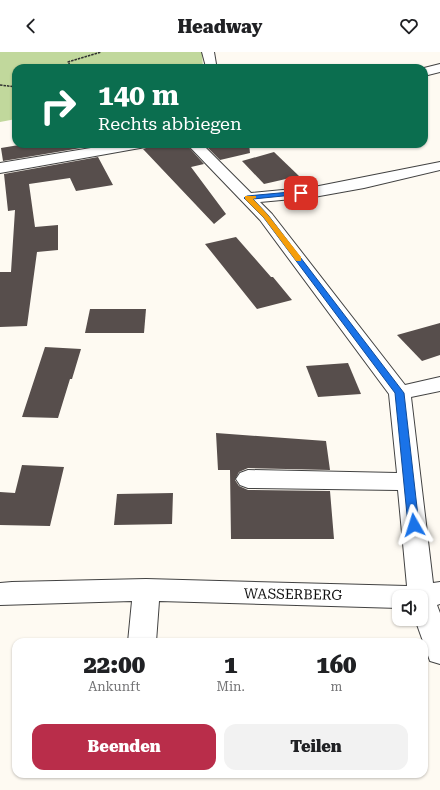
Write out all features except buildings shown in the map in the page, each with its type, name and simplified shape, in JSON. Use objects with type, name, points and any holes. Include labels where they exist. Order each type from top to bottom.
[{"type":"street","points":[[428,71],[440,68]]},
{"type":"street","points":[[0,168],[117,148]]},
{"type":"street","points":[[198,148],[266,217],[400,393],[420,590]]},
{"type":"street","points":[[247,198],[314,192],[371,182],[439,166]]},
{"type":"street","points":[[400,393],[440,384]]},
{"type":"street","points":[[248,479],[409,482]]},
{"type":"street","points":[[142,638],[146,590]]},
{"type":"street","name":"WASSERBERG","points":[[4,592],[146,590],[392,596]]},
{"type":"street","name":"WASSERBERG","points":[[428,596],[440,593]]},
{"type":"street","points":[[428,617],[440,652]]},
{"type":"path","points":[[69,64],[68,62],[101,52]]},
{"type":"path","points":[[0,84],[12,86]]},
{"type":"green space","points":[[0,52],[202,52],[203,64],[12,64],[12,120],[0,122]]},
{"type":"slow traffic","points":[[254,197],[247,198],[266,217],[299,259]]},
{"type":"route","points":[[301,193],[247,198],[266,217],[400,393],[414,525]]}]
